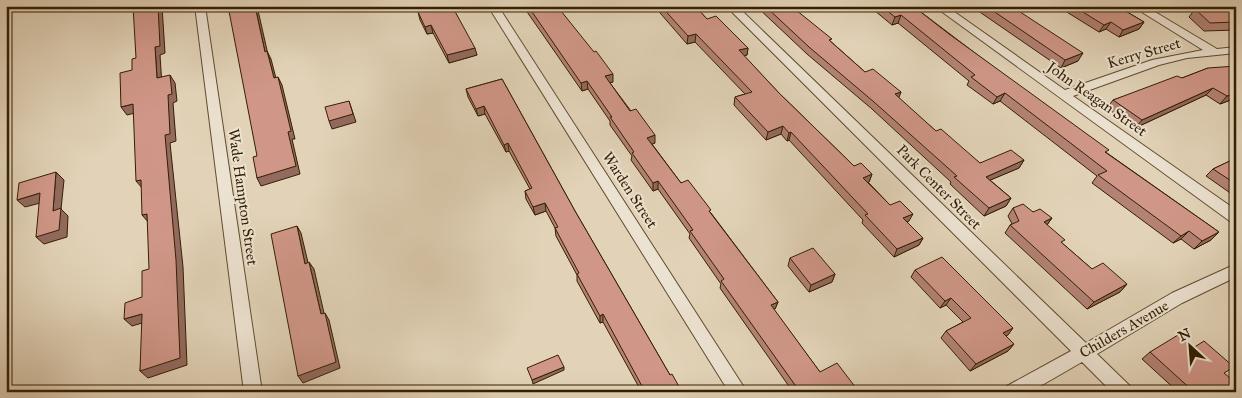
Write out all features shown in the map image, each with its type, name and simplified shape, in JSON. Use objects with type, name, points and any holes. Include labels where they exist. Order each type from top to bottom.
[{"type":"street","name":"Wade Hampton Street","points":[[200,6],[253,392]]},
{"type":"street","name":"Warden Street","points":[[493,6],[739,392]]},
{"type":"street","name":"Park Center Street","points":[[731,6],[1124,392]]},
{"type":"street","name":"John Reagan Street","points":[[939,6],[1236,218]]},
{"type":"street","points":[[1137,6],[1215,52]]},
{"type":"street","name":"Kerry Street","points":[[1063,95],[1156,62],[1236,50]]},
{"type":"street","name":"Childers Avenue","points":[[1013,392],[1177,298],[1236,270]]},
{"type":"building","points":[[133,6],[158,6],[160,46],[155,47],[157,78],[170,75],[172,94],[168,95],[170,134],[165,135],[176,260],[180,358],[140,371],[142,314],[124,319],[125,303],[142,297],[142,271],[149,269],[147,214],[142,215],[141,180],[136,181],[133,104],[121,107],[120,73],[132,70],[132,59],[136,58]]},
{"type":"building","points":[[228,6],[255,6],[265,52],[267,51],[274,78],[278,77],[291,131],[288,132],[296,166],[257,178],[253,157],[257,156]]},
{"type":"building","points":[[424,6],[452,6],[475,48],[447,55],[431,25],[425,27],[418,12],[426,10]]},
{"type":"building","points":[[528,6],[557,6],[594,52],[596,51],[613,74],[605,76],[630,111],[636,109],[655,135],[647,138],[681,183],[688,180],[711,210],[709,211],[778,302],[771,305],[820,372],[837,363],[856,388],[848,392],[800,392],[721,281],[724,279],[690,231],[693,230],[658,181],[653,183],[587,81],[581,83]]},
{"type":"building","points":[[661,6],[695,6],[707,19],[716,16],[748,48],[739,50],[779,93],[854,166],[861,163],[872,174],[863,178],[890,205],[900,201],[913,214],[903,218],[923,238],[897,249],[865,215],[868,214],[791,132],[789,133],[783,126],[768,132],[735,97],[752,92],[696,34],[688,36]]},
{"type":"building","points":[[765,6],[791,6],[832,39],[829,40],[865,72],[873,69],[901,92],[895,94],[936,131],[941,129],[980,163],[1011,150],[1024,160],[986,177],[1011,198],[989,208],[954,177],[957,176],[809,47]]},
{"type":"building","points":[[881,6],[913,6],[1109,150],[1105,152],[1219,232],[1202,241],[1189,231],[1181,236],[1098,175],[1107,171],[1005,93],[997,97],[971,77],[975,75],[901,15],[895,17]]},
{"type":"building","points":[[986,6],[1011,6],[1083,53],[1065,60]]},
{"type":"building","points":[[1073,6],[1117,6],[1144,22],[1123,30],[1111,22],[1104,25]]},
{"type":"building","points":[[1236,6],[1236,22],[1210,23],[1195,9],[1203,9],[1202,7]]},
{"type":"building","points":[[1236,66],[1236,93],[1227,96],[1213,88],[1142,120],[1113,100],[1177,76],[1182,78],[1208,68]]},
{"type":"building","points":[[502,79],[575,211],[670,375],[672,374],[682,392],[636,392],[643,388],[603,314],[600,316],[577,274],[579,273],[555,228],[558,227],[545,203],[533,207],[525,191],[532,188],[508,143],[504,145],[484,106],[476,109],[466,89]]},
{"type":"building","points":[[349,101],[353,114],[329,121],[325,107]]},
{"type":"building","points":[[1236,158],[1236,184],[1213,169]]},
{"type":"building","points":[[56,172],[53,211],[61,208],[59,230],[36,237],[40,193],[17,200],[19,183]]},
{"type":"building","points":[[1023,204],[1033,212],[1040,209],[1052,218],[1044,222],[1065,240],[1061,242],[1092,269],[1103,263],[1127,284],[1094,302],[1010,225],[1019,221],[1013,208]]},
{"type":"building","points":[[297,226],[305,264],[309,262],[321,314],[325,313],[336,362],[298,376],[271,234]]},
{"type":"building","points":[[813,248],[835,274],[811,285],[790,258]]},
{"type":"building","points":[[942,257],[1013,328],[1003,333],[1014,344],[976,364],[946,331],[971,318],[951,298],[945,301],[915,270]]},
{"type":"building","points":[[1178,335],[1193,348],[1204,341],[1234,367],[1224,373],[1236,383],[1236,392],[1194,392],[1150,352]]},
{"type":"building","points":[[558,355],[564,367],[532,380],[527,368]]}]
